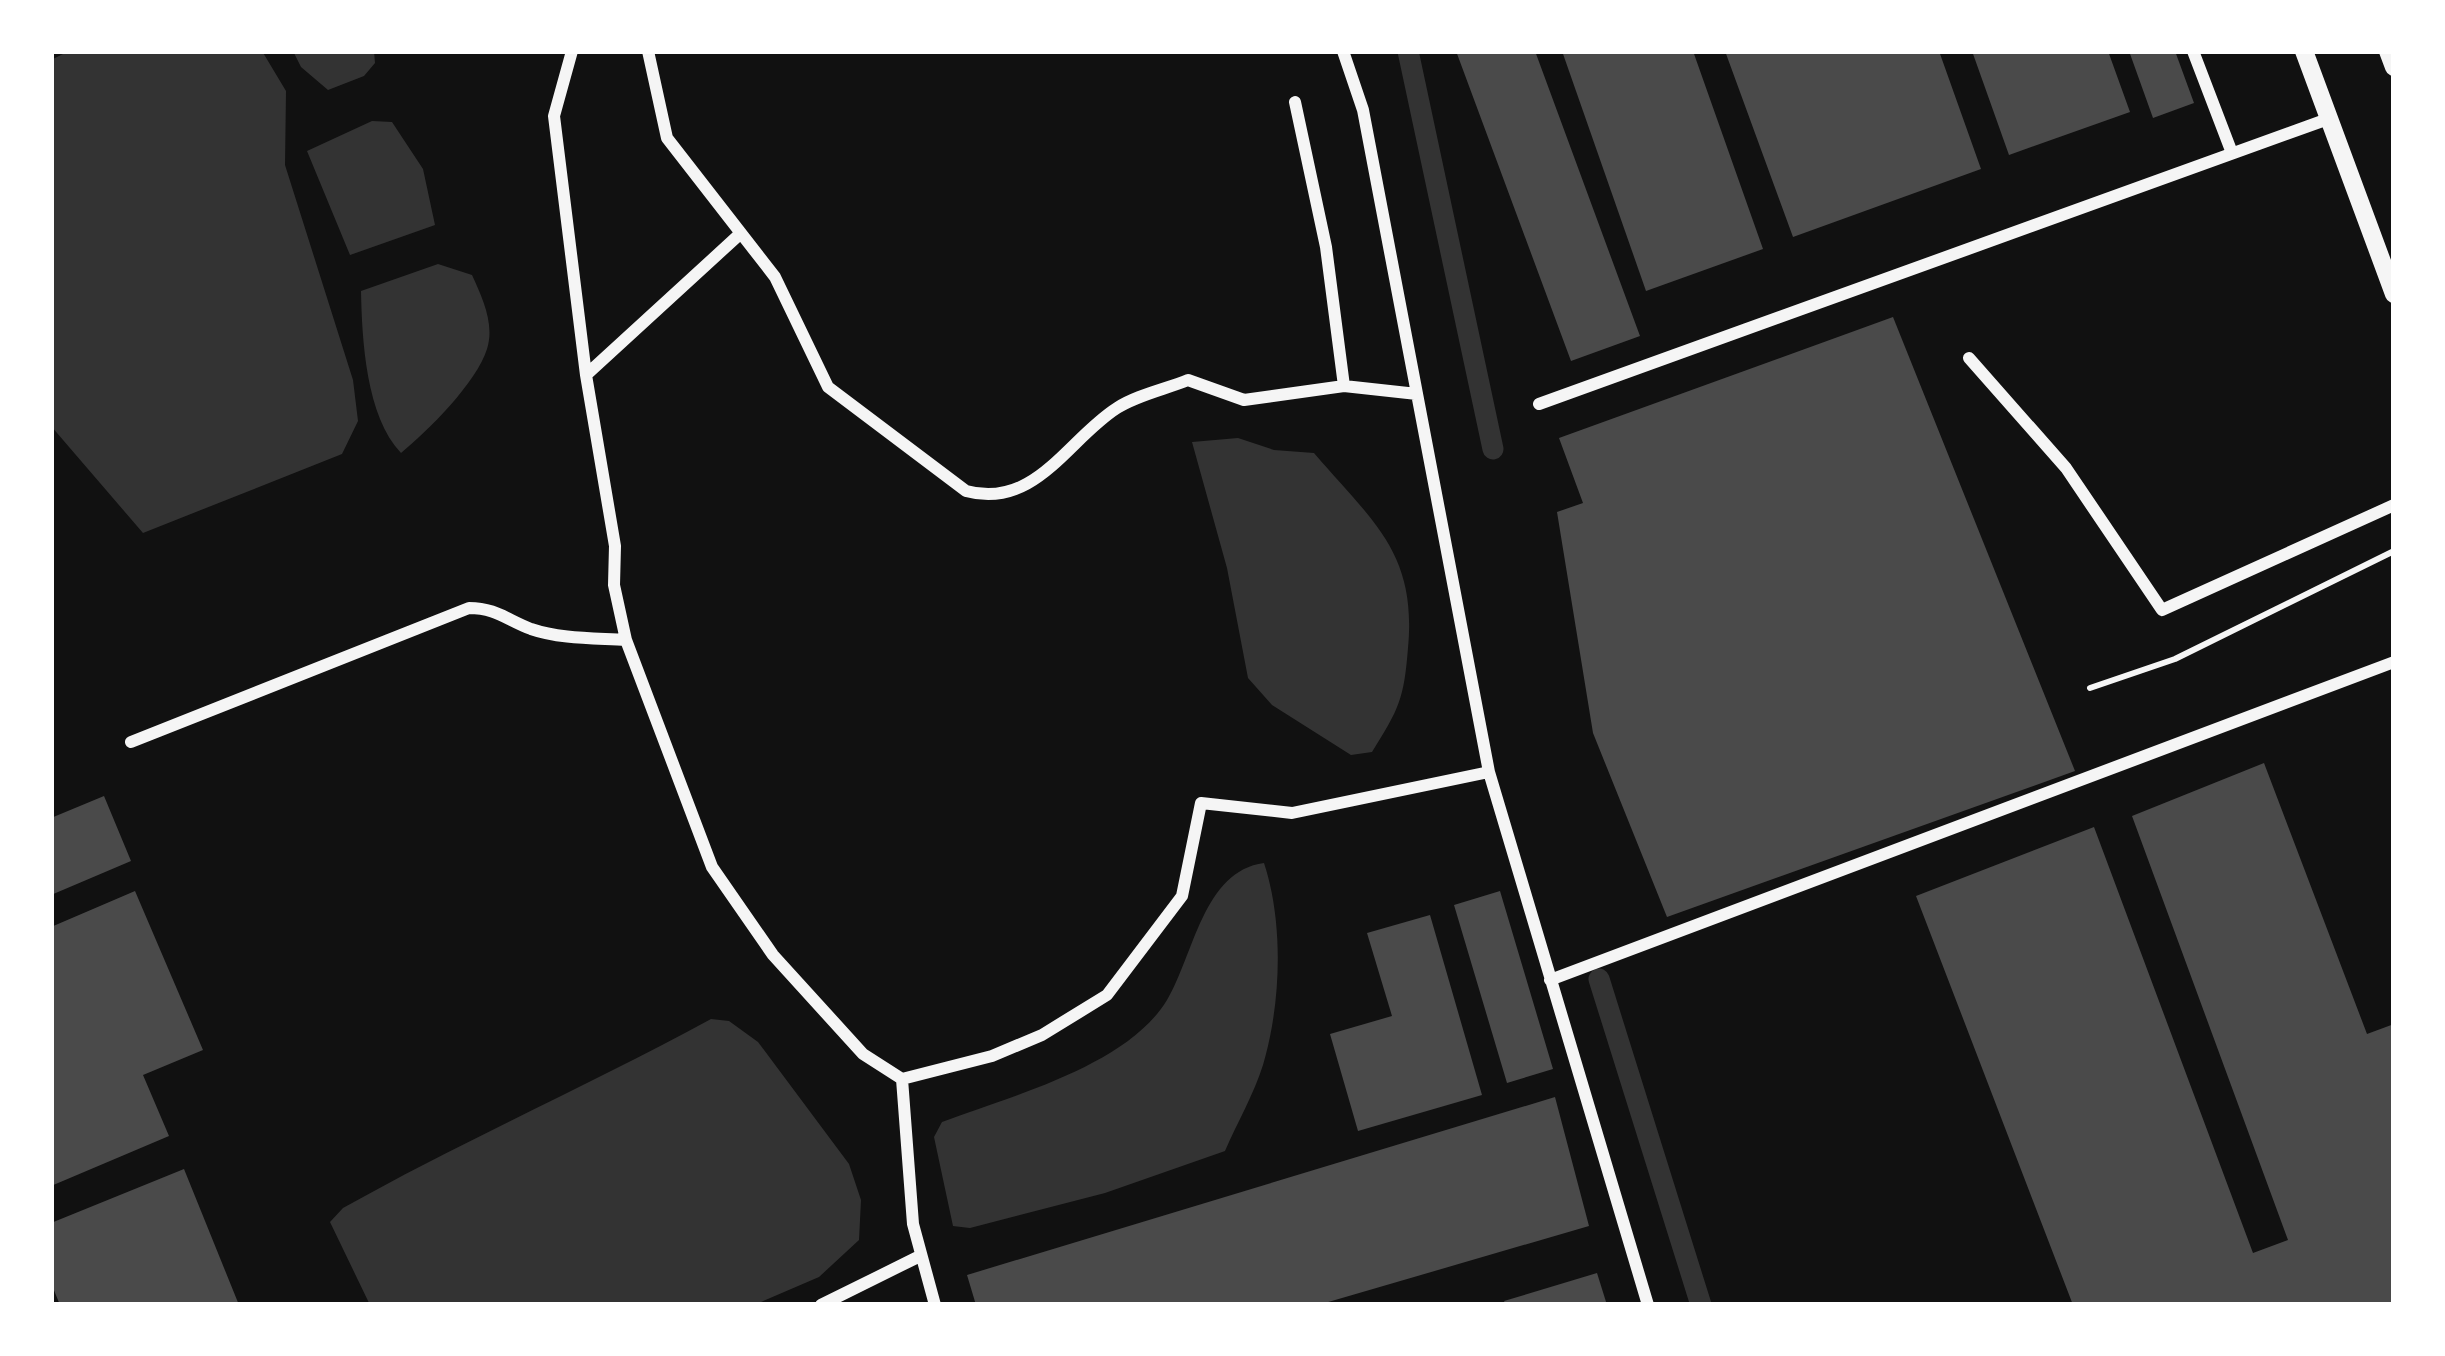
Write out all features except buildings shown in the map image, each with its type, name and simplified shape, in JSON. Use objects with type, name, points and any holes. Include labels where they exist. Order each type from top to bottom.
[{"type":"main road","points":[[2304,51],[2394,295]]},
{"type":"main road","points":[[2388,51],[2394,67]]},
{"type":"street","points":[[572,51],[554,116],[626,640],[712,867],[786,970],[863,1054],[902,1078],[992,1057],[1042,1035],[1107,995],[1182,896],[1202,802],[1292,813],[1489,772]]},
{"type":"street","points":[[648,51],[667,138],[775,277],[828,388],[967,491],[984,496],[1034,483],[1117,407],[1188,380],[1244,400],[1344,386],[1417,394]]},
{"type":"street","points":[[1343,51],[1364,110],[1489,772],[1648,1305]]},
{"type":"street","points":[[2193,51],[2232,153]]},
{"type":"street","points":[[1295,102],[1326,247],[1344,386]]},
{"type":"street","points":[[1539,404],[2328,118]]},
{"type":"street","points":[[586,375],[741,233]]},
{"type":"street","points":[[1969,358],[2066,469],[2162,610],[2394,505]]},
{"type":"street","points":[[131,742],[469,608],[493,608],[530,628],[558,635],[626,640]]},
{"type":"street","points":[[1550,980],[2394,662]]},
{"type":"street","points":[[902,1078],[920,1256],[934,1305]]},
{"type":"street","points":[[821,1305],[920,1256]]},
{"type":"lane","points":[[2090,688],[2175,659],[2394,551]]},
{"type":"shaded area","points":[[69,51],[262,51],[286,91],[285,165],[353,380],[358,421],[342,454],[143,533],[51,426],[51,60]]},
{"type":"shaded area","points":[[293,51],[374,51],[375,63],[364,76],[328,90],[301,67]]},
{"type":"shaded area","points":[[372,121],[392,122],[423,169],[435,225],[350,255],[307,151]]},
{"type":"shaded area","points":[[438,264],[472,275],[486,311],[489,340],[482,362],[463,391],[401,453],[373,398],[361,291]]},
{"type":"shaded area","points":[[1238,438],[1274,450],[1314,453],[1372,519],[1398,562],[1409,615],[1404,680],[1394,714],[1372,752],[1351,755],[1272,705],[1248,678],[1227,568],[1192,442]]},
{"type":"shaded area","points":[[1264,863],[1277,938],[1274,1016],[1259,1076],[1225,1151],[1105,1193],[970,1228],[953,1226],[934,1137],[942,1122],[1065,1076],[1125,1043],[1167,1000],[1203,918],[1227,881],[1243,869]]},
{"type":"shaded area","points":[[711,1019],[729,1021],[758,1042],[849,1164],[861,1200],[859,1240],[819,1277],[754,1305],[370,1305],[330,1222],[343,1208]]},
{"type":"waterway","points":[[1408,51],[1493,449]]},
{"type":"waterway","points":[[1599,979],[1701,1305]]}]
